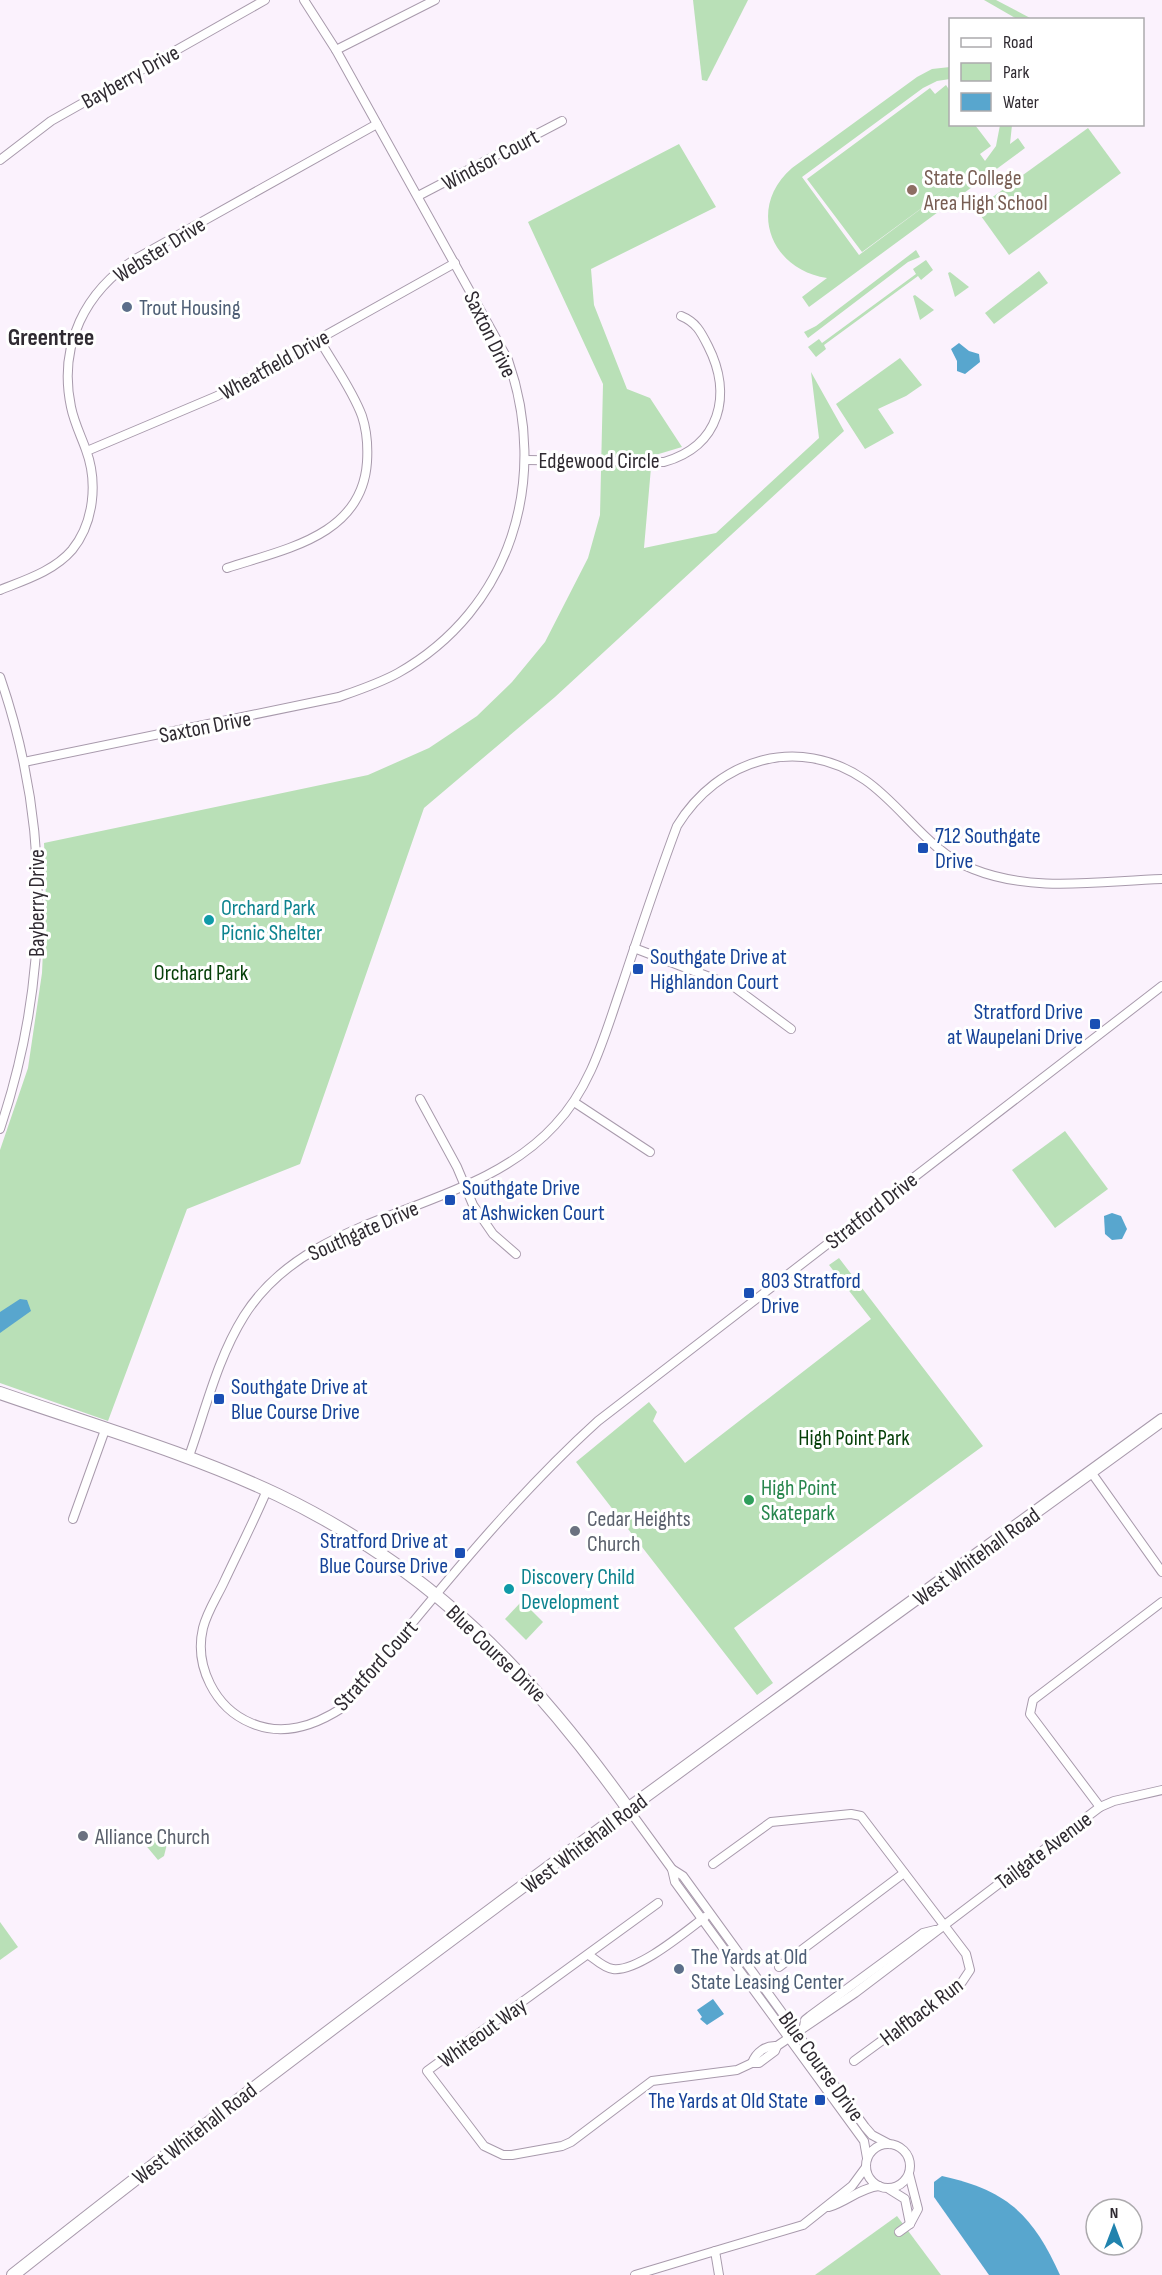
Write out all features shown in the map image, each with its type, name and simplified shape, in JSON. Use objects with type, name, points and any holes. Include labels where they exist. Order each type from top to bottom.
[{"type":"main road","name":"Blue Course Drive","points":[[0,1393],[188,1459],[267,1491],[353,1537],[436,1595],[477,1630],[543,1697],[629,1810]]},
{"type":"main road","name":"West Whitehall Road","points":[[13,2275],[209,2121],[1162,1420]]},
{"type":"street","name":"Bayberry Drive","points":[[0,160],[51,121],[265,0]]},
{"type":"street","name":"Saxton Drive","points":[[24,762],[339,698],[399,673],[437,646],[468,614],[484,592],[512,536],[522,501],[526,460],[525,425],[516,384],[497,338],[336,50],[304,0]]},
{"type":"street","points":[[336,50],[435,0]]},
{"type":"street","name":"Windsor Court","points":[[418,196],[562,121]]},
{"type":"street","name":"Webster Drive","points":[[0,590],[53,565],[71,550],[80,537],[91,507],[93,488],[87,451],[71,408],[68,361],[76,328],[93,296],[120,269],[136,258],[377,124]]},
{"type":"street","name":"Wheatfield Drive","points":[[87,451],[217,396],[455,263]]},
{"type":"street","name":"Edgewood Circle","points":[[526,460],[663,462],[681,455],[701,441],[717,416],[722,396],[721,380],[718,365],[700,330],[694,323],[681,316]]},
{"type":"street","points":[[227,568],[321,536],[343,518],[362,488],[368,445],[362,416],[319,339]]},
{"type":"street","name":"Bayberry Drive","points":[[0,677],[24,762],[37,845],[40,907],[29,1024],[17,1079],[0,1129]]},
{"type":"street","name":"Southgate Drive","points":[[188,1459],[232,1336],[258,1296],[285,1269],[328,1243],[464,1186],[521,1154],[554,1126],[576,1100],[599,1050],[669,848],[687,809],[714,782],[729,773],[745,765],[776,757],[808,758],[843,767],[866,780],[932,845],[960,863],[991,876],[1036,884],[1162,879]]},
{"type":"street","points":[[634,948],[733,986],[791,1029]]},
{"type":"street","name":"Stratford Drive","points":[[436,1595],[555,1460],[598,1421],[1162,986]]},
{"type":"street","points":[[420,1100],[486,1226],[516,1254]]},
{"type":"street","points":[[576,1100],[596,1111],[599,1117],[650,1152]]},
{"type":"street","points":[[73,1519],[105,1430]]},
{"type":"street","points":[[1091,1472],[1162,1572]]},
{"type":"street","name":"Stratford Court","points":[[267,1491],[207,1616],[201,1650],[209,1683],[220,1700],[248,1722],[262,1728],[283,1730],[304,1727],[324,1720],[342,1708],[436,1595]]},
{"type":"street","points":[[1100,1807],[1030,1714],[1033,1700],[1162,1602]]},
{"type":"street","name":"Tailgate Avenue","points":[[789,2038],[810,2016],[923,1933],[938,1928],[1100,1807],[1114,1801],[1162,1790]]},
{"type":"street","name":"Blue Course Drive","points":[[629,1810],[672,1869],[683,1876],[800,2029],[872,2135],[906,2154],[918,2204],[917,2214],[910,2224]]},
{"type":"street","points":[[713,1864],[771,1822],[861,1816],[904,1873],[938,1928]]},
{"type":"street","name":"Blue Course Drive","points":[[672,1869],[675,1882],[864,2141],[872,2181],[879,2186]]},
{"type":"street","points":[[779,1967],[904,1873]]},
{"type":"street","name":"Whiteout Way","points":[[658,1903],[427,2071],[484,2146],[503,2155],[562,2146],[652,2082],[725,2073],[752,2063],[759,2063],[789,2038]]},
{"type":"street","points":[[589,1955],[613,1969],[639,1963],[710,1913]]},
{"type":"street","name":"Halfback Run","points":[[854,2061],[967,1977],[970,1970],[966,1954],[938,1928]]},
{"type":"street","name":"Blue Course Drive","points":[[867,2163],[876,2148],[889,2144]]},
{"type":"street","points":[[635,2275],[803,2225],[828,2208],[859,2179],[867,2163]]},
{"type":"street","points":[[889,2188],[901,2184],[909,2173]]},
{"type":"street","points":[[828,2208],[841,2204],[865,2189],[879,2186],[889,2188],[905,2199],[910,2224],[899,2232]]},
{"type":"street","points":[[716,2251],[719,2275]]},
{"type":"green space","points":[[693,0],[748,0],[707,81],[702,80]]},
{"type":"green space","points":[[984,0],[996,0],[1030,18],[1015,18]]},
{"type":"green space","points":[[949,67],[949,79],[937,81],[923,88],[802,177],[859,255],[953,185],[862,252],[807,179],[930,88],[935,94],[946,85],[949,90],[949,126],[976,126],[991,146],[980,154],[985,161],[996,146],[1000,126],[1012,126],[1010,144],[1018,138],[1025,148],[809,307],[802,297],[827,278],[808,273],[791,263],[779,250],[771,235],[768,218],[770,201],[778,184],[792,168],[917,77],[932,69]]},
{"type":"green space","points":[[1088,128],[1121,173],[1009,255],[976,209]]},
{"type":"green space","name":"Orchard Park","points":[[679,144],[716,207],[591,269],[594,305],[627,389],[650,398],[682,447],[652,456],[644,548],[716,533],[819,438],[811,372],[844,431],[555,697],[424,808],[300,1164],[187,1209],[108,1421],[0,1383],[0,1150],[28,1068],[42,973],[46,882],[44,843],[368,775],[429,748],[477,716],[512,682],[545,642],[588,558],[600,515],[603,384],[528,222]]},
{"type":"green space","points":[[916,250],[920,257],[908,262],[808,338],[804,332],[816,326]]},
{"type":"green space","points":[[926,260],[933,270],[921,280],[918,276],[824,345],[826,349],[816,357],[808,347],[819,339],[822,343],[916,274],[913,269]]},
{"type":"green space","points":[[1039,271],[1048,283],[994,324],[985,313]]},
{"type":"green space","points":[[950,272],[969,287],[955,297],[948,273]]},
{"type":"green space","points":[[915,295],[934,310],[920,320],[913,296]]},
{"type":"green space","points":[[900,358],[922,385],[906,396],[878,409],[894,433],[865,449],[836,404]]},
{"type":"green space","points":[[1065,1131],[1108,1189],[1055,1228],[1012,1170]]},
{"type":"green space","name":"High Point Park","points":[[839,1258],[983,1446],[734,1628],[773,1683],[757,1695],[576,1462],[649,1402],[657,1412],[653,1421],[685,1463],[871,1319],[829,1265]]},
{"type":"green space","points":[[522,1601],[543,1622],[526,1640],[505,1619]]},
{"type":"green space","points":[[147,1835],[161,1837],[167,1844],[164,1856],[158,1860],[143,1842],[142,1837]]},
{"type":"green space","points":[[0,1922],[18,1947],[0,1960]]},
{"type":"green space","points":[[897,2216],[941,2275],[815,2275]]},
{"type":"water","points":[[959,343],[969,351],[979,354],[980,362],[965,374],[957,371],[957,361],[951,349]]},
{"type":"water","points":[[1112,1213],[1121,1216],[1127,1229],[1122,1239],[1112,1240],[1105,1234],[1104,1216]]},
{"type":"water","points":[[20,1299],[27,1300],[31,1311],[0,1333],[0,1312]]},
{"type":"water","points":[[713,1999],[724,2014],[707,2025],[700,2019],[702,2017],[697,2010]]},
{"type":"water","points":[[942,2176],[984,2189],[1015,2208],[1039,2236],[1060,2275],[989,2275],[934,2197],[934,2182]]},
{"type":"place","name":"State College Area High School","points":[[912,190]]},
{"type":"place","name":"Trout Housing","points":[[127,307]]},
{"type":"place","name":"712 Southgate Drive","points":[[923,848]]},
{"type":"place","name":"Orchard Park Picnic Shelter","points":[[209,920]]},
{"type":"place","name":"Southgate Drive at Highlandon Court","points":[[638,969]]},
{"type":"place","name":"Stratford Drive at Waupelani Drive","points":[[1095,1024]]},
{"type":"place","name":"Southgate Drive at Ashwicken Court","points":[[450,1200]]},
{"type":"place","name":"803 Stratford Drive","points":[[749,1293]]},
{"type":"place","name":"Southgate Drive at Blue Course Drive","points":[[219,1399]]},
{"type":"place","name":"High Point Skatepark","points":[[749,1500]]},
{"type":"place","name":"Cedar Heights Church","points":[[575,1531]]},
{"type":"place","name":"Stratford Drive at Blue Course Drive","points":[[460,1553]]},
{"type":"place","name":"Discovery Child Development","points":[[509,1589]]},
{"type":"place","name":"Alliance Church","points":[[83,1836]]},
{"type":"place","name":"The Yards at Old State Leasing Center","points":[[679,1969]]},
{"type":"place","name":"The Yards at Old State","points":[[820,2100]]},
{"type":"district","name":"Greentree","points":[[51,337]]}]
